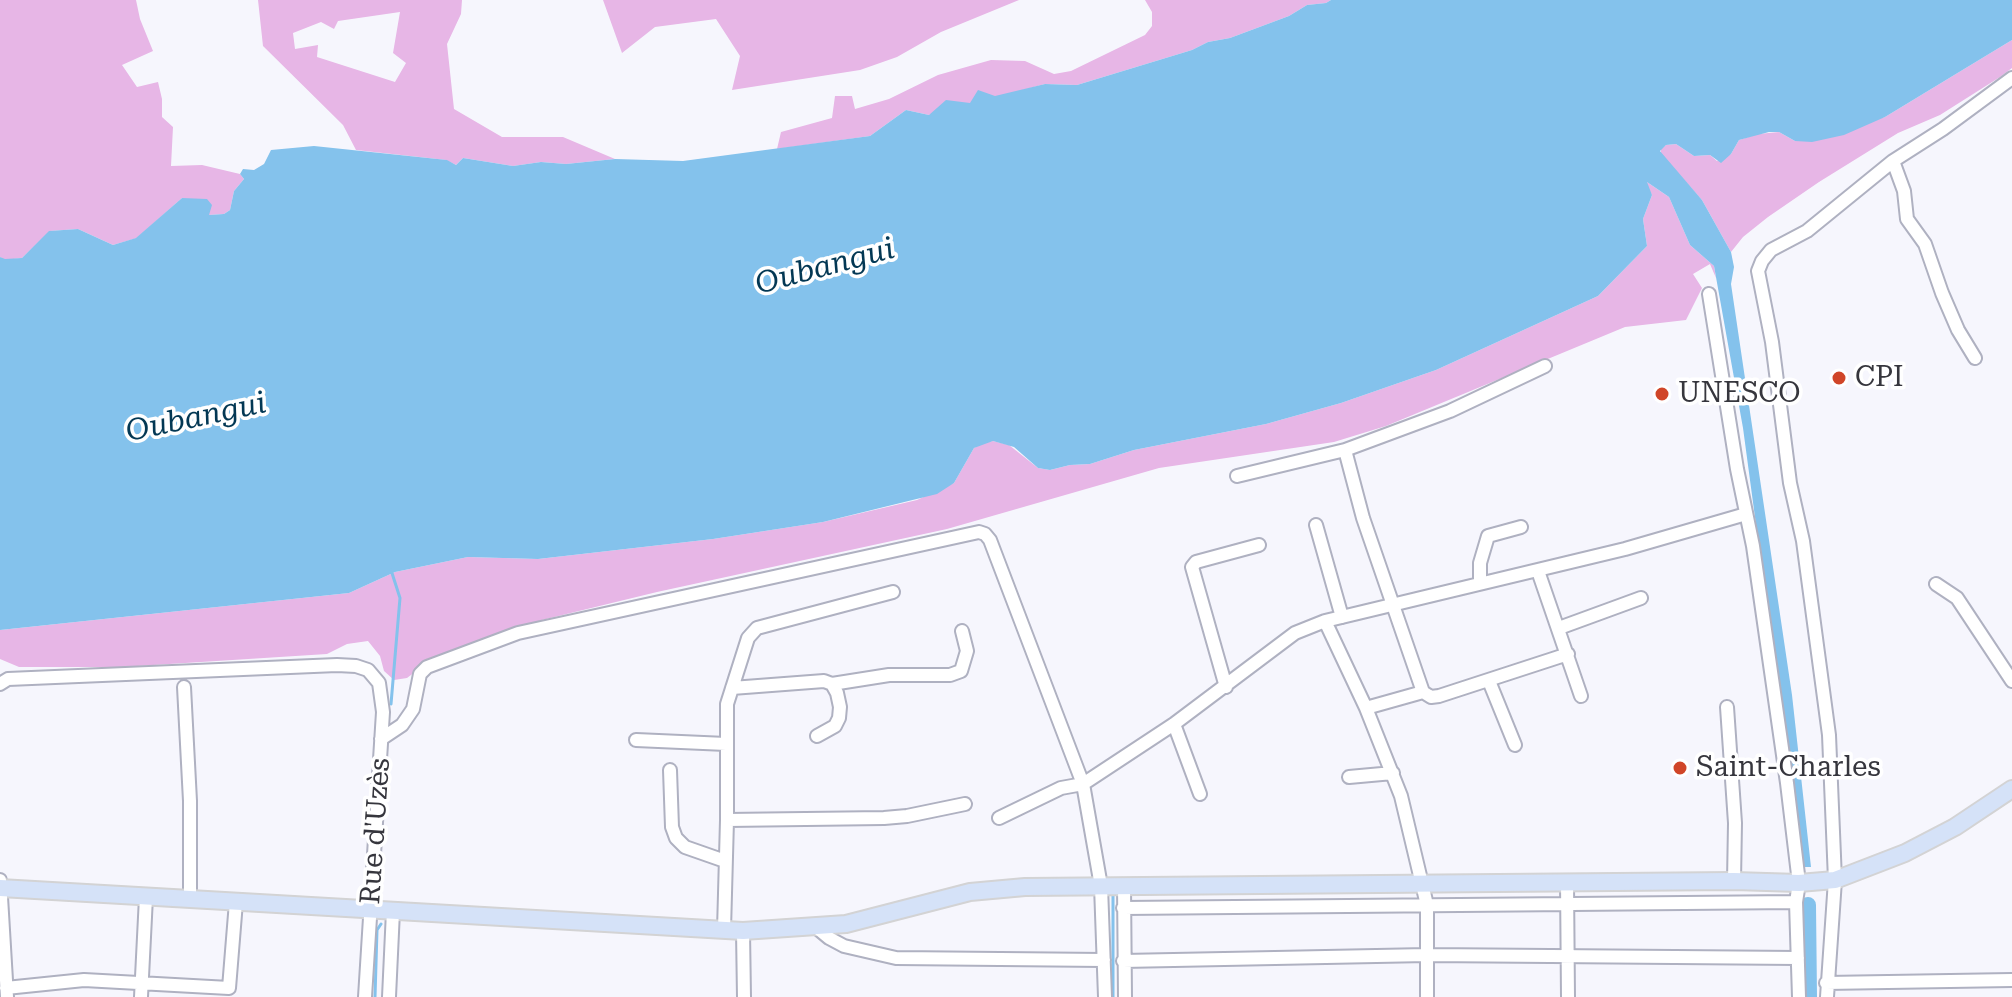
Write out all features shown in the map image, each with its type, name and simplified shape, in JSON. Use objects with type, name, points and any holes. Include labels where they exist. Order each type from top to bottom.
[{"type":"main road","points":[[0,885],[146,897],[743,931],[846,924],[970,892],[1025,887],[1799,883],[1835,880],[1905,853],[1955,827],[2012,789]]},
{"type":"street","points":[[1827,997],[1835,880],[1829,735],[1803,541],[1790,483],[1772,342],[1758,271],[1771,250],[1807,231],[1893,161],[2012,78]]},
{"type":"street","points":[[1893,161],[1904,191],[1907,219],[1925,244],[1958,330],[1975,358]]},
{"type":"street","points":[[1709,294],[1753,546],[1778,715],[1799,883],[1796,902],[1799,997]]},
{"type":"street","points":[[1237,476],[1345,450],[1450,411],[1545,366]]},
{"type":"street","points":[[1345,450],[1363,518],[1423,692],[1431,697],[1439,696],[1568,654]]},
{"type":"street","points":[[999,818],[1061,788],[1083,784],[1226,687],[1295,633],[1325,621],[1625,549],[1746,514]]},
{"type":"street","points":[[1316,525],[1342,617]]},
{"type":"street","points":[[1480,582],[1480,563],[1488,536],[1521,527]]},
{"type":"street","points":[[381,739],[402,725],[413,709],[420,674],[427,667],[518,633],[979,532],[985,534],[990,540],[1083,784],[1101,886],[1105,997]]},
{"type":"street","points":[[1226,687],[1192,567],[1196,562],[1259,545]]},
{"type":"street","points":[[1538,571],[1581,696]]},
{"type":"street","points":[[1936,584],[1957,598],[2012,681]]},
{"type":"street","points":[[724,930],[727,704],[748,638],[757,628],[893,592]]},
{"type":"street","points":[[1559,628],[1641,598]]},
{"type":"street","points":[[1325,621],[1366,708],[1401,796],[1427,905],[1427,997]]},
{"type":"street","points":[[732,688],[824,681],[832,684],[889,675],[950,675],[961,671],[966,662],[966,640],[962,631]]},
{"type":"street","name":"Rue d'Uzès","points":[[0,684],[8,679],[337,665],[368,670],[379,683],[382,695],[365,997]]},
{"type":"street","points":[[1489,681],[1515,745]]},
{"type":"street","points":[[817,736],[835,726],[839,718],[840,707],[832,684]]},
{"type":"street","points":[[184,687],[190,801],[190,899]]},
{"type":"street","points":[[1366,708],[1423,692]]},
{"type":"street","points":[[1727,707],[1735,823],[1734,881]]},
{"type":"street","points":[[1174,724],[1200,794]]},
{"type":"street","points":[[636,740],[726,744]]},
{"type":"street","points":[[670,770],[672,827],[676,838],[685,847],[725,861]]},
{"type":"street","points":[[1349,777],[1393,773]]},
{"type":"street","points":[[727,820],[884,818],[965,804]]},
{"type":"street","points":[[1567,882],[1568,997]]},
{"type":"street","points":[[0,885],[6,992],[84,980],[229,988],[236,902]]},
{"type":"street","points":[[1124,886],[1125,997]]},
{"type":"street","points":[[141,997],[146,897]]},
{"type":"street","points":[[1123,908],[1796,902]]},
{"type":"street","points":[[389,997],[393,911]]},
{"type":"street","points":[[817,928],[844,946],[896,958],[1104,960]]},
{"type":"street","points":[[743,931],[744,997]]},
{"type":"street","points":[[1123,961],[1427,955],[1798,958]]},
{"type":"street","points":[[1826,983],[2012,980]]},
{"type":"shaded area","points":[[0,0],[136,0],[153,51],[122,65],[137,87],[158,82],[162,117],[173,127],[171,166],[202,165],[240,174],[244,179],[234,191],[230,210],[224,214],[209,215],[182,198],[137,238],[113,245],[78,229],[50,231],[22,258],[5,260],[0,257]]},
{"type":"shaded area","points":[[258,0],[462,0],[461,14],[447,44],[454,109],[502,137],[563,137],[615,159],[513,166],[463,158],[456,165],[446,160],[356,150],[343,125],[263,46]],"holes":[[[400,12],[393,53],[406,63],[395,82],[317,57],[318,45],[295,49],[293,33],[321,22],[334,29],[338,21]]]},
{"type":"shaded area","points":[[603,0],[1019,0],[941,32],[897,57],[860,70],[732,90],[740,56],[716,19],[655,27],[622,53]]},
{"type":"shaded area","points":[[1145,0],[1331,0],[1307,5],[1289,16],[1230,38],[1208,42],[1192,50],[1077,85],[1045,84],[929,115],[906,110],[870,136],[777,149],[781,132],[832,118],[835,96],[852,96],[855,109],[889,99],[938,75],[991,60],[1025,61],[1054,74],[1071,71],[1145,35],[1152,26],[1152,12]]},
{"type":"shaded area","points":[[2012,40],[2012,68],[1940,115],[1898,133],[1819,182],[1768,217],[1743,237],[1731,252],[1702,200],[1661,154],[1661,149],[1666,145],[1676,144],[1694,156],[1710,155],[1717,161],[1731,154],[1739,140],[1758,134],[1779,132],[1795,141],[1885,117]]},
{"type":"shaded area","points":[[1644,180],[1669,197],[1690,245],[1714,266],[1716,278],[1710,264],[1693,274],[1702,288],[1686,320],[1625,327],[1386,426],[1334,442],[1159,468],[947,529],[542,620],[478,640],[428,662],[407,678],[394,680],[384,671],[380,656],[368,641],[347,644],[327,654],[122,667],[19,667],[0,659],[0,630],[349,593],[395,572],[468,557],[538,559],[713,539],[823,522],[917,500],[954,483],[974,448],[983,443],[993,441],[1009,445],[1038,468],[1050,470],[1090,464],[1134,450],[1266,424],[1341,403],[1436,370],[1598,296],[1647,246],[1643,219],[1652,195]]},
{"type":"water","name":"Oubangui","points":[[1331,0],[2012,0],[2012,40],[1885,117],[1844,135],[1812,142],[1795,141],[1779,132],[1769,132],[1739,140],[1721,163],[1710,155],[1694,156],[1676,144],[1666,145],[1660,151],[1702,200],[1731,252],[1734,267],[1731,284],[1792,695],[1811,867],[1802,867],[1743,428],[1714,266],[1690,245],[1669,197],[1647,182],[1652,195],[1643,219],[1647,246],[1598,296],[1436,370],[1341,403],[1266,424],[1134,450],[1090,464],[1050,470],[1038,468],[1014,447],[993,441],[974,448],[954,483],[937,494],[823,522],[713,539],[538,559],[468,557],[395,572],[349,593],[0,630],[0,257],[22,258],[49,231],[78,229],[113,245],[136,238],[182,198],[207,199],[212,205],[209,215],[224,214],[230,210],[234,191],[244,179],[240,174],[243,169],[254,170],[264,164],[271,150],[314,146],[447,160],[456,165],[463,158],[513,166],[615,159],[683,161],[870,136],[906,110],[929,115],[946,100],[970,103],[978,90],[995,96],[1045,84],[1077,85],[1192,50],[1208,42],[1230,38],[1289,16],[1307,5]]},
{"type":"waterway","points":[[391,570],[400,598],[391,704]]},
{"type":"waterway","points":[[1113,891],[1113,997]]},
{"type":"waterway","points":[[1808,905],[1809,997]]},
{"type":"waterway","points":[[375,997],[377,930],[381,924]]},
{"type":"place","name":"CPI","points":[[1839,378]]},
{"type":"place","name":"UNESCO","points":[[1662,394]]},
{"type":"place","name":"Saint-Charles","points":[[1680,768]]}]
